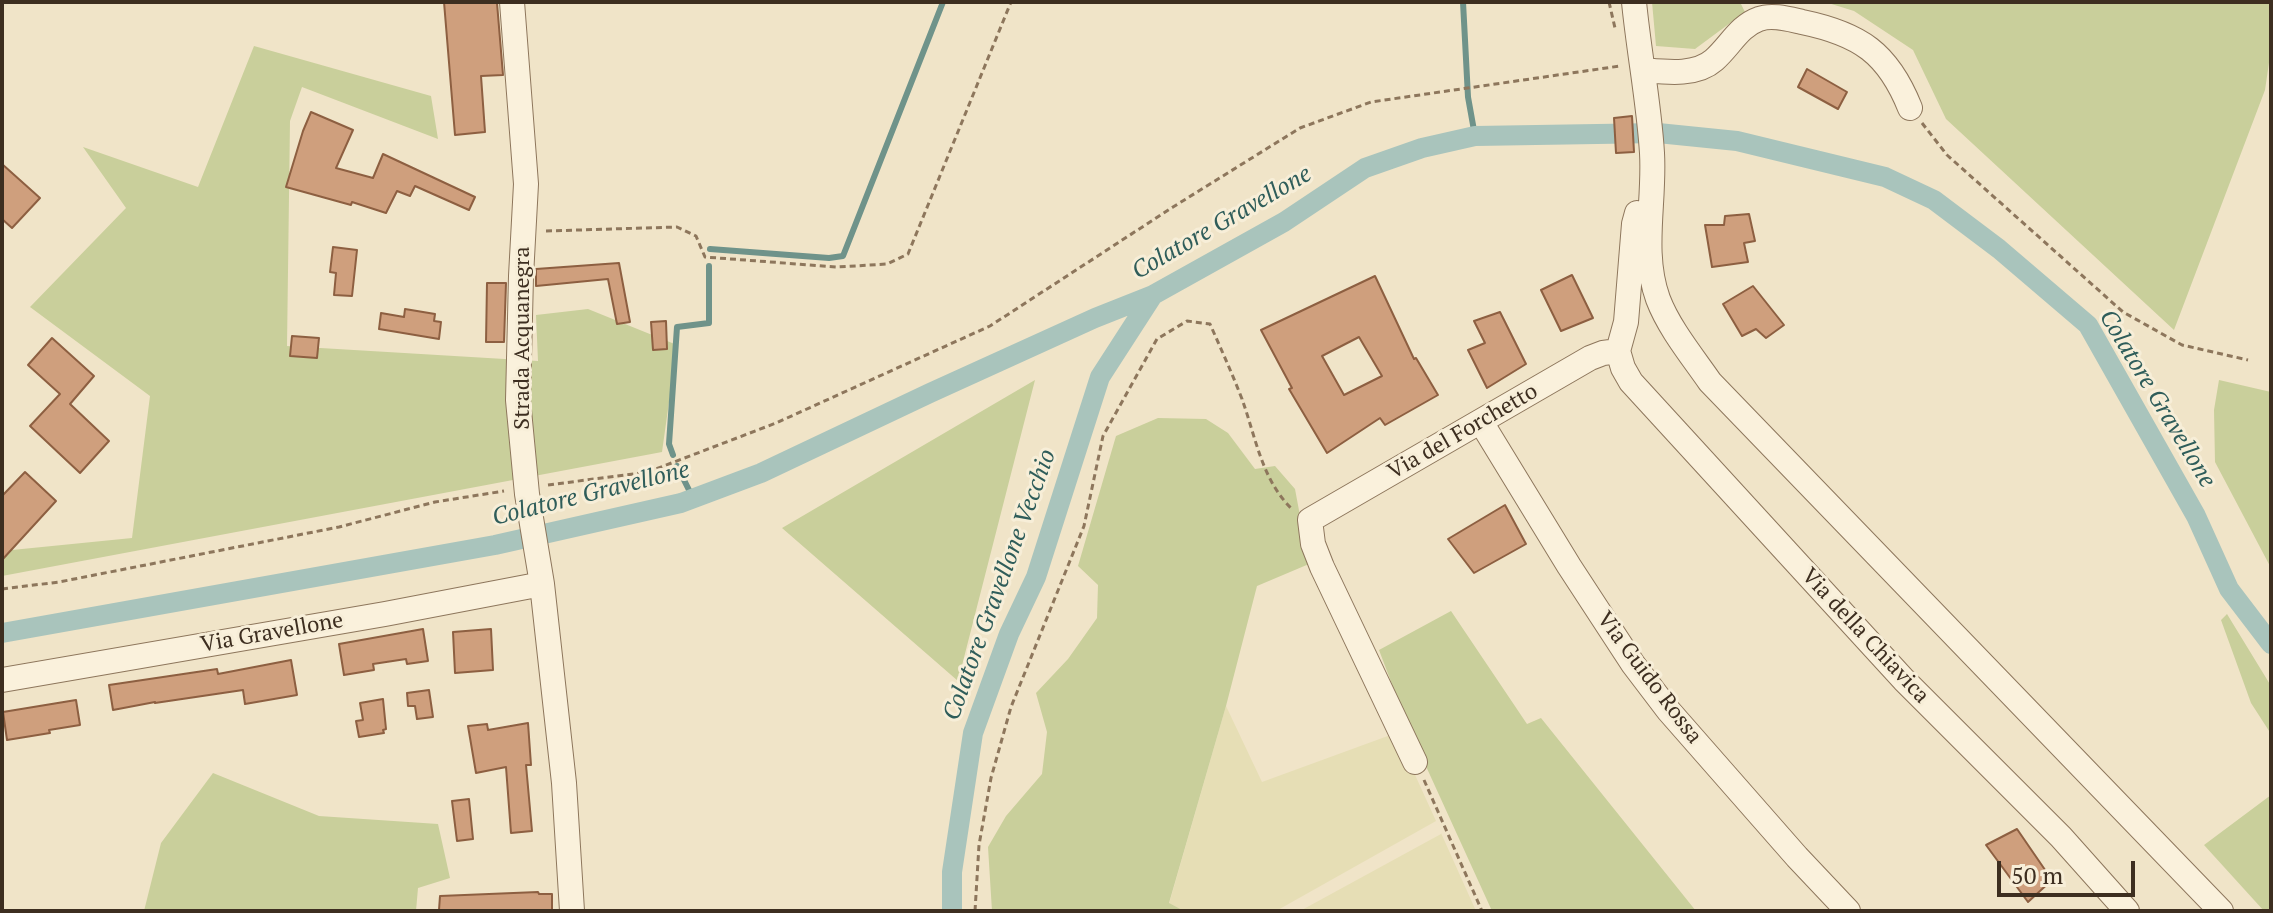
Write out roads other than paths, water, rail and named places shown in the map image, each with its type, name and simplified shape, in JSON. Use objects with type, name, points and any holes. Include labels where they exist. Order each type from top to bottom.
[{"type":"street","name":"Strada Acquanegra","points":[[512,2],[526,184],[518,400],[564,783],[572,911]]},
{"type":"street","points":[[1634,2],[1652,156],[1650,266],[1658,299],[1676,332],[1710,382],[2221,911]]},
{"type":"street","points":[[1643,66],[1681,73],[1712,62],[1738,32],[1760,18],[1783,18],[1827,27],[1854,38],[1873,51],[1889,66],[1910,108]]},
{"type":"street","points":[[1618,351],[1626,322],[1634,224],[1652,156]]},
{"type":"street","name":"Via del Forchetto","points":[[1415,762],[1322,567],[1313,544],[1310,520],[1590,358],[1618,351]]},
{"type":"street","name":"Via della Chiavica","points":[[1618,351],[1631,382],[1904,680],[2061,837],[2127,911]]},
{"type":"street","name":"Via Guido Rossa","points":[[1481,422],[1569,566],[1668,710],[1848,911]]},
{"type":"street","name":"Via Gravellone","points":[[2,680],[542,584]]},
{"type":"waterway","points":[[710,249],[829,258],[843,256],[943,2]]},
{"type":"waterway","points":[[1463,2],[1468,97],[1475,136]]},
{"type":"waterway","name":"Colatore Gravellone","points":[[2,633],[495,545],[681,503],[761,473],[1095,318],[1153,295],[1284,222],[1365,168],[1422,148],[1475,136],[1658,133],[1737,141],[1885,177],[1934,200],[1999,249],[2088,325],[2196,516],[2229,589],[2271,644]]},
{"type":"waterway","points":[[673,455],[669,444],[677,327],[709,323],[709,266]]},
{"type":"waterway","name":"Colatore Gravellone Vecchio","points":[[952,911],[952,872],[973,733],[1009,634],[1036,577],[1100,377],[1153,295]]},
{"type":"waterway","points":[[677,466],[693,498]]}]
